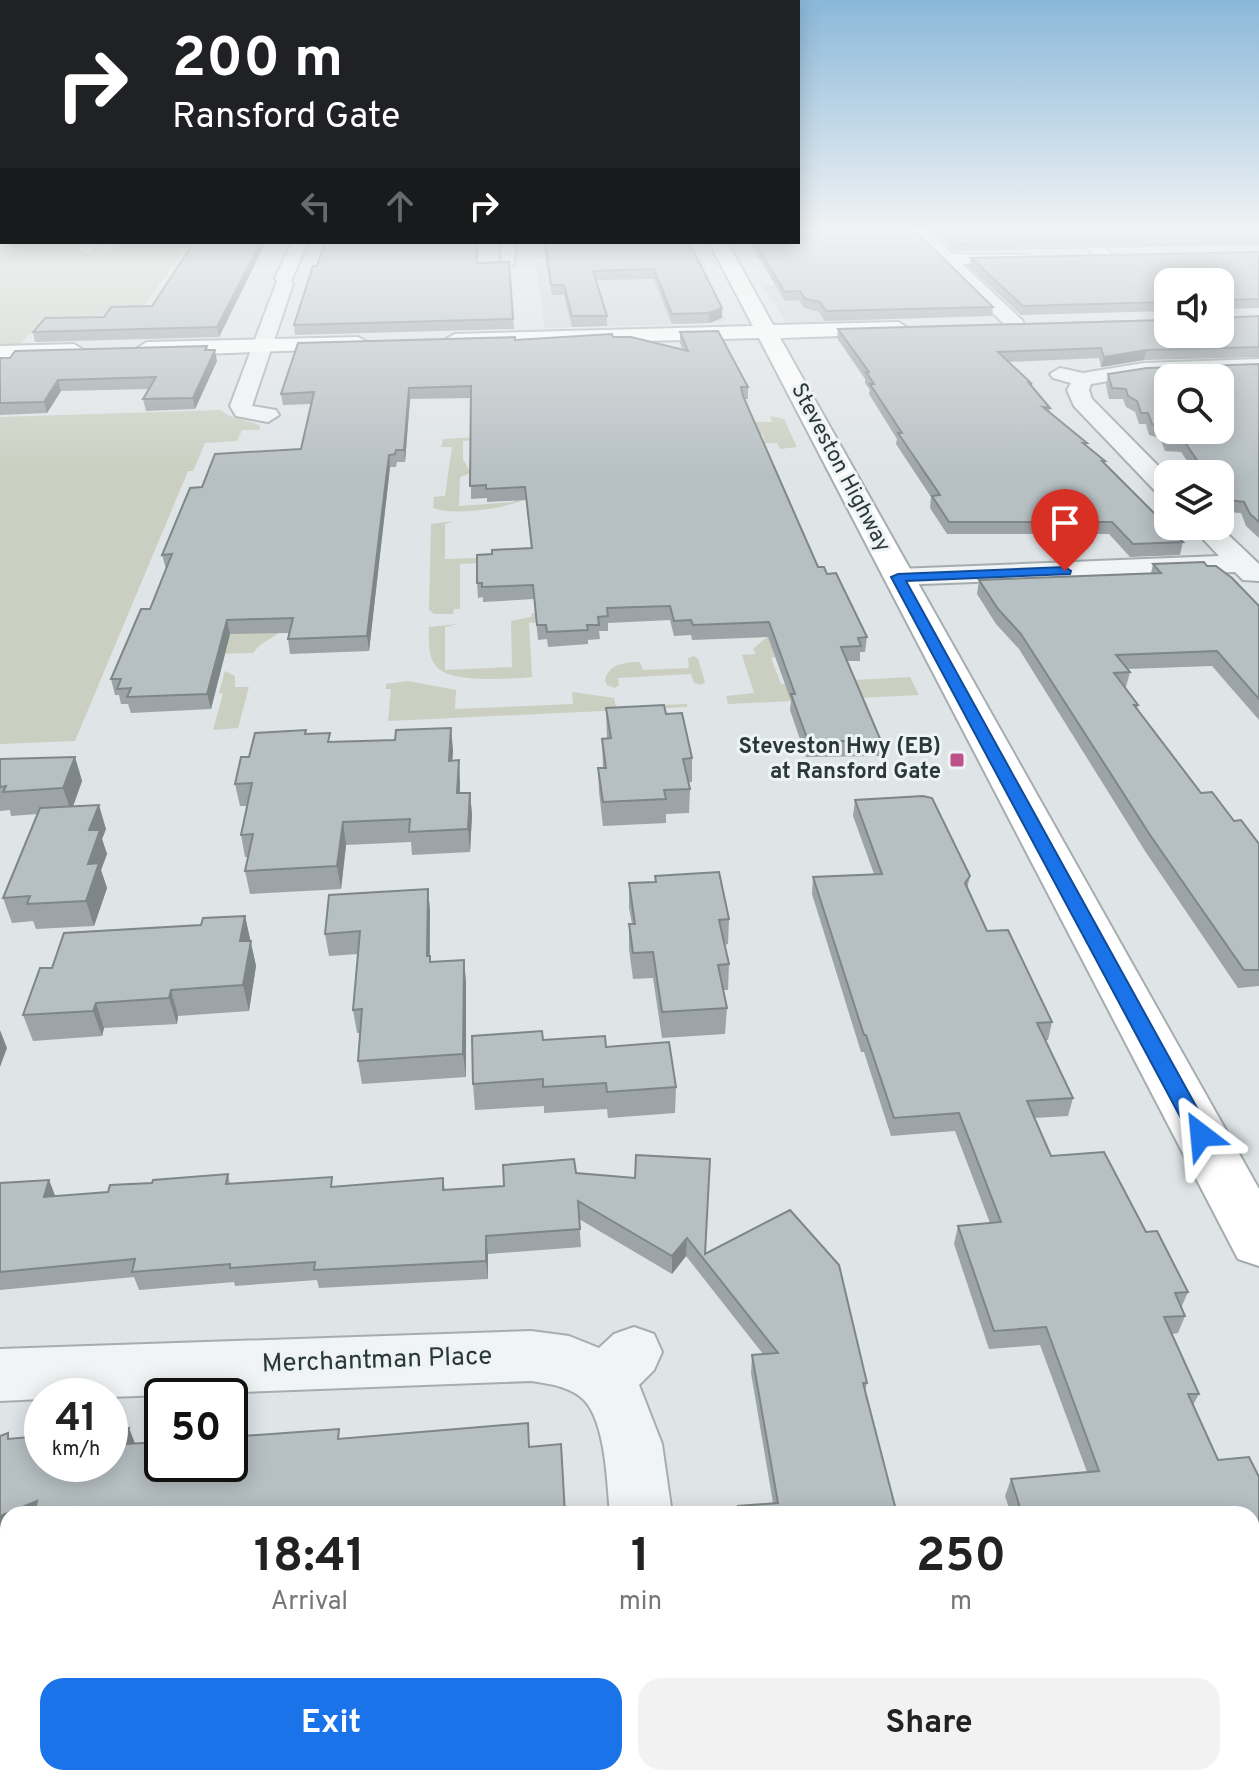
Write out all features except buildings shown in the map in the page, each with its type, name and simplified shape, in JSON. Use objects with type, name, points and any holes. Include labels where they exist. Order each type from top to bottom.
[{"type":"main road","name":"Steveston Highway","points":[[756,310],[1259,1242]]},
{"type":"main road","points":[[984,325],[1022,324]]},
{"type":"main road","points":[[440,340],[923,327]]},
{"type":"main road","points":[[125,350],[378,342]]},
{"type":"main road","points":[[0,353],[94,350]]},
{"type":"street","points":[[268,415],[244,411],[241,406],[273,310]]},
{"type":"street","points":[[1007,310],[1022,324]]},
{"type":"street","points":[[1154,476],[1082,401],[1071,377],[1144,369],[1257,367]]},
{"type":"street","points":[[1219,540],[1251,571]]},
{"type":"street","points":[[898,577],[1251,571]]},
{"type":"street","name":"Merchantman Place","points":[[0,1375],[531,1356],[619,1367],[617,1399],[634,1448],[640,1506]]},
{"type":"shaded area","points":[[0,310],[141,310],[138,314],[43,317],[20,344],[0,345]]},
{"type":"shaded area","points":[[542,310],[721,310],[726,320],[717,323],[545,328]]},
{"type":"shaded area","points":[[778,310],[873,310],[881,321],[786,322]]},
{"type":"shaded area","points":[[221,410],[260,426],[259,430],[242,430],[237,441],[205,443],[193,471],[188,471],[75,741],[0,744],[0,417]]},
{"type":"shaded area","points":[[770,416],[784,419],[797,447],[780,449],[777,443],[746,443],[765,441],[762,434],[743,435],[743,422],[772,422]]},
{"type":"shaded area","points":[[515,435],[463,441],[463,459],[471,473],[460,477],[459,506],[514,502],[513,498],[523,499],[521,501],[477,510],[433,508],[434,497],[445,496],[452,447],[441,447],[443,439]]},
{"type":"shaded area","points":[[454,521],[445,524],[445,559],[504,557],[530,561],[460,564],[460,609],[454,609],[453,614],[434,614],[429,610],[431,524]]},
{"type":"shaded area","points":[[532,613],[549,622],[529,623],[532,677],[484,679],[457,676],[439,669],[432,660],[429,627],[458,624],[445,627],[445,670],[512,667],[511,621],[531,617]]},
{"type":"shaded area","points":[[212,632],[279,633],[253,653],[214,654]]},
{"type":"shaded area","points":[[769,635],[775,657],[771,658],[781,684],[910,677],[919,695],[728,704],[726,696],[754,693],[742,655],[756,654],[753,649]]},
{"type":"shaded area","points":[[694,656],[698,659],[705,682],[701,685],[694,683],[691,674],[618,678],[619,685],[615,688],[607,685],[605,680],[610,670],[624,663],[640,662],[643,670],[689,668],[688,658]]},
{"type":"shaded area","points":[[225,671],[235,676],[235,687],[249,687],[238,728],[213,730],[223,694],[219,693]]},
{"type":"shaded area","points":[[408,681],[456,690],[455,709],[573,704],[572,692],[614,698],[616,707],[687,704],[687,707],[388,721],[391,689],[386,689],[386,684]]},
{"type":"place","name":"Steveston Hwy (EB) at Ransford Gate","points":[[957,760]]},
{"type":"route","points":[[1065,571],[898,577],[1201,1135]]}]
